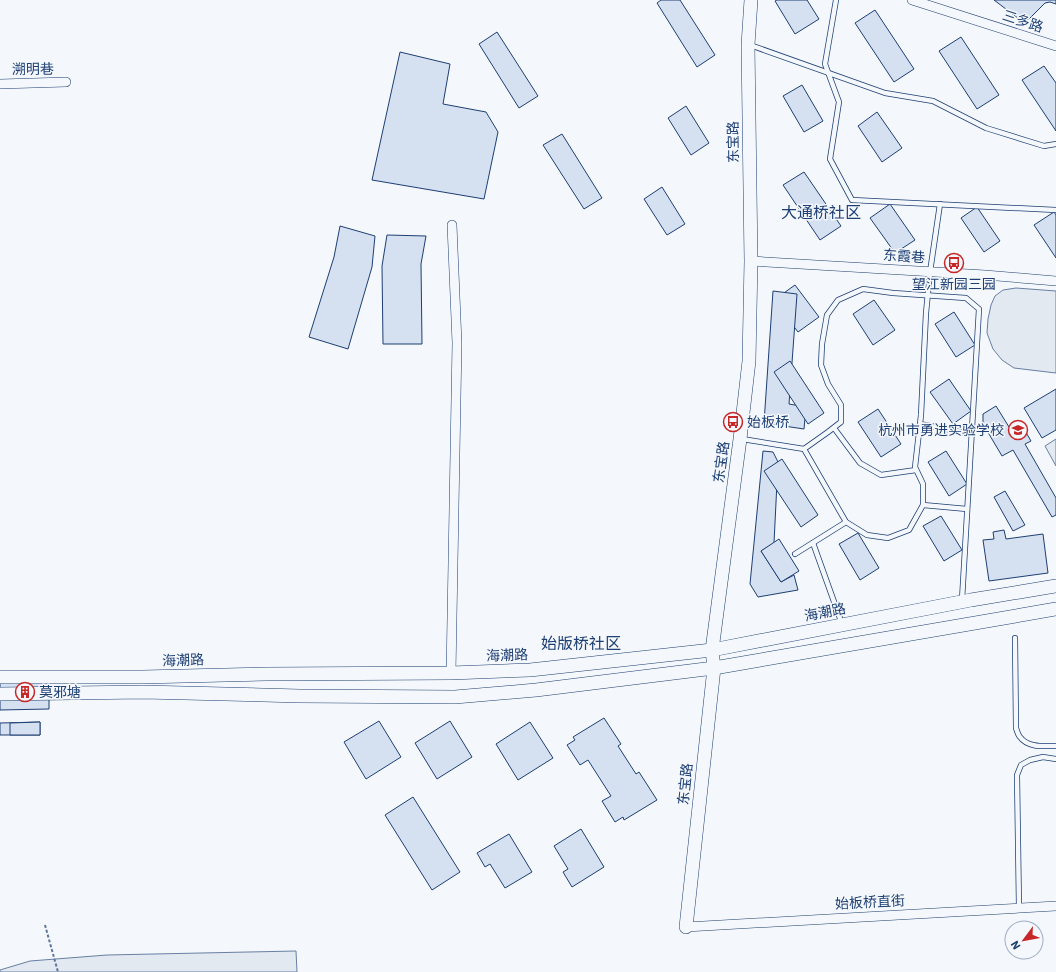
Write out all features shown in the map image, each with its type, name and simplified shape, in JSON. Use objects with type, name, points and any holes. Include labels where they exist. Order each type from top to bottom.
[{"type":"main road","name":"东宝路","points":[[686,927],[714,668],[712,650],[749,360],[751,261],[748,45],[751,0]]},
{"type":"main road","name":"海潮路","points":[[0,677],[143,677],[266,674],[451,673],[530,670],[712,650],[962,602],[1056,586]]},
{"type":"main road","points":[[0,694],[144,692],[300,696],[455,697],[536,690],[714,668],[1056,609]]},
{"type":"street","name":"三多路","points":[[912,0],[1056,46]]},
{"type":"street","name":"溯明巷","points":[[0,84],[66,82]]},
{"type":"street","points":[[451,673],[457,343],[452,225]]},
{"type":"street","name":"东霞巷","points":[[751,261],[1056,281]]},
{"type":"street","name":"始板桥直街","points":[[686,927],[1056,906]]},
{"type":"lane","points":[[836,0],[825,64],[839,102],[830,159],[852,200],[1056,210]]},
{"type":"lane","points":[[748,45],[885,93],[934,102],[986,128],[1044,146],[1056,144]]},
{"type":"lane","points":[[804,449],[846,522],[867,535],[888,538],[909,530],[923,505],[923,484],[915,467],[920,424],[926,313],[930,272],[940,204]]},
{"type":"lane","points":[[740,439],[804,449],[841,422],[841,405],[828,384],[821,365],[822,344],[827,315],[838,300],[863,289],[893,293],[966,298],[979,309],[962,602]]},
{"type":"lane","points":[[920,424],[972,434]]},
{"type":"lane","points":[[834,428],[860,463],[881,475],[916,470]]},
{"type":"lane","points":[[923,505],[967,510]]},
{"type":"lane","points":[[795,554],[846,522]]},
{"type":"lane","points":[[813,543],[842,625]]},
{"type":"lane","points":[[1015,638],[1016,728],[1019,737],[1028,744],[1056,746]]},
{"type":"lane","points":[[1019,908],[1017,775],[1021,765],[1030,760],[1043,757],[1056,759]]},
{"type":"path","points":[[45,925],[58,972]]},
{"type":"shaded area","points":[[1016,288],[1056,291],[1056,373],[1014,368],[1002,360],[993,349],[987,333],[991,305],[995,296],[1003,290]]},
{"type":"shaded area","points":[[1056,439],[1056,466],[1045,446]]},
{"type":"shaded area","points":[[296,951],[297,972],[0,972],[0,970],[30,961],[107,955]]},
{"type":"building","points":[[661,0],[680,0],[715,55],[697,67],[657,3]]},
{"type":"building","points":[[807,0],[819,19],[795,34],[775,1]]},
{"type":"building","points":[[994,0],[1056,0],[1056,4],[1050,2],[1045,3],[1030,18],[1023,22]]},
{"type":"building","points":[[875,10],[914,69],[894,82],[855,23]]},
{"type":"building","points":[[497,32],[538,96],[519,108],[479,44]]},
{"type":"building","points":[[961,37],[999,95],[977,109],[939,51]]},
{"type":"building","points":[[400,52],[450,64],[443,104],[486,112],[498,132],[484,199],[372,180]]},
{"type":"building","points":[[1044,66],[1056,83],[1056,131],[1022,80]]},
{"type":"building","points":[[802,85],[823,121],[804,132],[783,96]]},
{"type":"building","points":[[686,106],[709,143],[691,155],[668,118]]},
{"type":"building","points":[[877,112],[902,148],[882,162],[858,126]]},
{"type":"building","points":[[562,134],[602,198],[584,209],[543,145]]},
{"type":"building","points":[[804,172],[841,226],[820,240],[783,185]]},
{"type":"building","points":[[662,187],[685,224],[667,235],[644,199]]},
{"type":"building","points":[[890,204],[915,240],[895,253],[870,218]]},
{"type":"building","points":[[977,207],[1000,241],[984,252],[961,218]]},
{"type":"building","points":[[1054,212],[1056,215],[1056,258],[1034,225]]},
{"type":"building","points":[[340,226],[375,236],[372,267],[348,349],[309,337],[334,257]]},
{"type":"building","points":[[387,235],[426,236],[421,264],[422,344],[383,344],[382,266]]},
{"type":"building","points":[[795,285],[819,317],[798,332],[774,300]]},
{"type":"building","points":[[773,291],[797,294],[789,404],[806,407],[804,429],[764,423]]},
{"type":"building","points":[[874,300],[895,330],[873,345],[853,314]]},
{"type":"building","points":[[954,312],[975,345],[956,357],[935,324]]},
{"type":"building","points":[[790,361],[824,413],[808,424],[774,372]]},
{"type":"building","points":[[949,379],[971,411],[953,424],[930,392]]},
{"type":"building","points":[[1056,389],[1056,430],[1042,438],[1024,408]]},
{"type":"building","points":[[996,406],[1014,435],[1024,429],[1031,441],[1025,444],[1056,498],[1056,515],[1052,517],[1013,450],[1002,456],[983,424],[983,414]]},
{"type":"building","points":[[878,409],[901,444],[881,457],[858,422]]},
{"type":"building","points":[[763,451],[773,452],[778,462],[774,543],[761,551],[781,582],[794,575],[798,590],[758,597],[750,584]]},
{"type":"building","points":[[946,451],[967,484],[949,496],[928,462]]},
{"type":"building","points":[[782,459],[818,515],[801,527],[764,471]]},
{"type":"building","points":[[1005,491],[1025,525],[1013,531],[994,497]]},
{"type":"building","points":[[941,516],[962,550],[944,561],[923,526]]},
{"type":"building","points":[[1004,530],[1006,539],[1043,534],[1048,573],[989,581],[983,540],[994,539],[993,532]]},
{"type":"building","points":[[858,533],[879,568],[860,580],[839,544]]},
{"type":"building","points":[[779,539],[799,571],[781,582],[761,551]]},
{"type":"building","name":"莫邪塘","points":[[49,673],[49,709],[0,710],[0,674]]},
{"type":"building","points":[[604,718],[621,744],[618,746],[636,774],[639,772],[657,800],[624,820],[623,817],[615,822],[602,801],[611,796],[588,760],[580,765],[567,745],[575,740],[573,737]]},
{"type":"building","points":[[379,721],[401,757],[366,779],[344,742]]},
{"type":"building","points":[[450,721],[472,757],[437,779],[415,743]]},
{"type":"building","name":"莫邪塘","points":[[40,722],[40,735],[0,735],[0,723]]},
{"type":"building","name":"莫邪塘","points":[[40,722],[40,735],[10,735],[10,723]]},
{"type":"building","points":[[530,722],[553,758],[518,780],[496,744]]},
{"type":"building","points":[[413,797],[460,872],[432,890],[385,815]]},
{"type":"building","points":[[581,829],[604,867],[572,887],[563,872],[568,869],[554,846]]},
{"type":"building","points":[[509,834],[532,872],[505,888],[490,864],[485,867],[477,853]]},
{"type":"place","name":"望江新园三园","points":[[954,263]]},
{"type":"place","name":"始板桥","points":[[733,422]]},
{"type":"place","name":"杭州市勇进实验学校","points":[[1018,430]]},
{"type":"place","name":"莫邪塘","points":[[25,692]]},
{"type":"district","name":"大通桥社区","points":[[821,212]]},
{"type":"district","name":"始版桥社区","points":[[581,643]]}]
